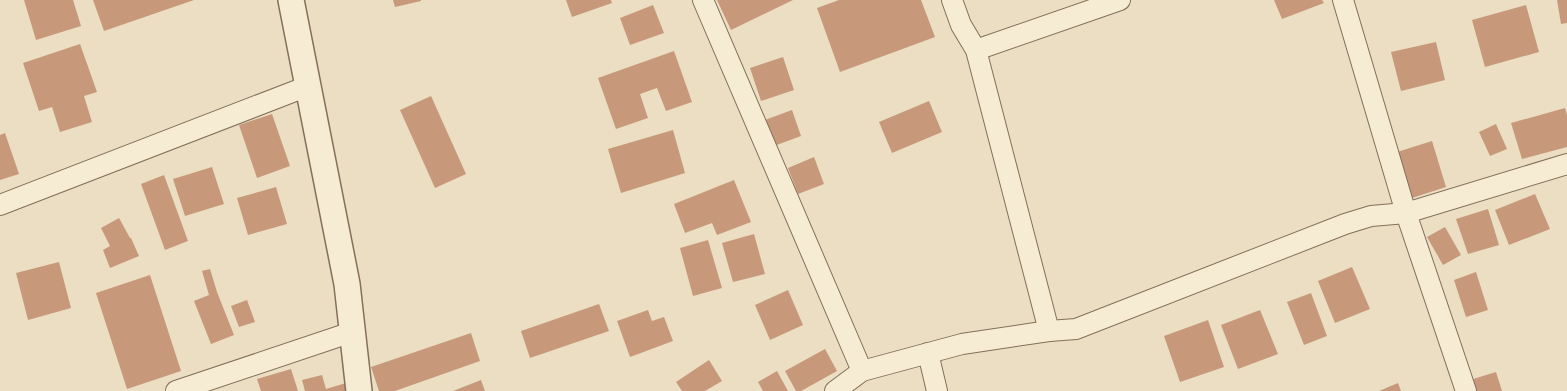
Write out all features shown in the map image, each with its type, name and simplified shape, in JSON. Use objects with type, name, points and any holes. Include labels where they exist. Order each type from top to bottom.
[{"type":"street","points":[[290,0],[347,284],[359,391]]},
{"type":"street","points":[[703,0],[862,371]]},
{"type":"street","points":[[952,0],[961,24],[976,50],[1049,331]]},
{"type":"street","points":[[976,50],[1120,0]]},
{"type":"street","points":[[1343,0],[1406,213],[1466,391]]},
{"type":"street","points":[[0,205],[308,86]]},
{"type":"street","points":[[835,391],[862,371],[962,344],[1049,331],[1076,329],[1345,224],[1371,216],[1406,213],[1567,164]]},
{"type":"street","points":[[176,391],[352,332]]},
{"type":"street","points":[[928,353],[937,391]]},
{"type":"building","points":[[24,0],[73,0],[81,26],[36,40]]},
{"type":"building","points":[[93,0],[194,0],[104,31]]},
{"type":"building","points":[[393,0],[421,0],[421,1],[395,7]]},
{"type":"building","points":[[566,0],[611,0],[612,3],[572,17]]},
{"type":"building","points":[[717,0],[793,0],[731,30]]},
{"type":"building","points":[[839,0],[921,0],[935,37],[840,72],[817,8]]},
{"type":"building","points":[[1274,0],[1322,0],[1324,3],[1282,19]]},
{"type":"building","points":[[1557,0],[1567,0],[1567,23],[1561,24]]},
{"type":"building","points":[[653,5],[664,33],[630,45],[620,18]]},
{"type":"building","points":[[1526,5],[1539,52],[1485,67],[1472,20]]},
{"type":"building","points":[[1436,42],[1445,80],[1401,91],[1391,52]]},
{"type":"building","points":[[80,44],[97,92],[84,96],[92,122],[60,132],[52,107],[39,111],[23,63]]},
{"type":"building","points":[[674,51],[692,102],[666,111],[657,88],[640,94],[648,118],[616,129],[598,78]]},
{"type":"building","points":[[783,57],[794,90],[761,101],[750,68]]},
{"type":"building","points":[[431,96],[466,174],[435,188],[400,110]]},
{"type":"building","points":[[929,101],[942,132],[892,153],[879,122]]},
{"type":"building","points":[[1565,108],[1567,115],[1567,147],[1522,159],[1511,123]]},
{"type":"building","points":[[792,110],[801,136],[774,146],[765,120]]},
{"type":"building","points":[[272,114],[290,166],[257,178],[239,125]]},
{"type":"building","points":[[1496,124],[1507,149],[1490,156],[1479,132]]},
{"type":"building","points":[[673,130],[685,173],[621,193],[608,149]]},
{"type":"building","points":[[5,133],[19,174],[0,180],[0,135]]},
{"type":"building","points":[[1432,141],[1446,187],[1409,199],[1394,153]]},
{"type":"building","points":[[814,157],[824,184],[798,194],[788,168]]},
{"type":"building","points":[[212,167],[224,204],[185,216],[173,179]]},
{"type":"building","points":[[164,175],[188,241],[165,250],[141,184]]},
{"type":"building","points":[[734,180],[751,222],[717,235],[712,223],[685,233],[674,204]]},
{"type":"building","points":[[276,187],[287,224],[248,235],[237,198]]},
{"type":"building","points":[[1535,194],[1550,229],[1509,245],[1495,210]]},
{"type":"building","points":[[1488,209],[1499,245],[1468,254],[1456,219]]},
{"type":"building","points":[[119,218],[139,256],[110,268],[103,250],[110,246],[101,228]]},
{"type":"building","points":[[1445,227],[1461,255],[1443,265],[1427,237]]},
{"type":"building","points":[[754,234],[765,274],[733,282],[722,243]]},
{"type":"building","points":[[708,240],[722,288],[693,296],[680,248]]},
{"type":"building","points":[[59,262],[71,308],[28,320],[16,273]]},
{"type":"building","points":[[1352,267],[1370,309],[1335,323],[1318,281]]},
{"type":"building","points":[[210,269],[234,335],[211,344],[194,301],[209,295],[202,271]]},
{"type":"building","points":[[1476,272],[1488,310],[1466,317],[1454,280]]},
{"type":"building","points":[[150,275],[181,371],[127,389],[96,293]]},
{"type":"building","points":[[788,290],[803,325],[770,340],[755,305]]},
{"type":"building","points":[[1311,293],[1327,336],[1304,345],[1287,302]]},
{"type":"building","points":[[247,300],[255,322],[239,327],[231,306]]},
{"type":"building","points":[[599,304],[609,331],[530,358],[521,331]]},
{"type":"building","points":[[648,310],[652,321],[664,317],[673,341],[630,357],[617,321]]},
{"type":"building","points":[[1260,310],[1278,354],[1238,369],[1221,325]]},
{"type":"building","points":[[1208,320],[1224,367],[1180,382],[1164,336]]},
{"type":"building","points":[[471,333],[480,361],[395,391],[379,391],[371,367]]},
{"type":"building","points":[[825,349],[837,371],[801,391],[796,391],[785,371]]},
{"type":"building","points":[[709,360],[722,381],[705,391],[682,391],[676,382]]},
{"type":"building","points":[[291,369],[298,391],[261,391],[257,379]]},
{"type":"building","points":[[777,371],[788,391],[763,391],[758,382]]},
{"type":"building","points":[[1496,372],[1502,391],[1474,391],[1470,380]]},
{"type":"building","points":[[322,375],[326,389],[346,383],[348,391],[305,391],[302,380]]},
{"type":"building","points":[[481,380],[485,391],[453,391]]},
{"type":"building","points":[[1398,383],[1401,391],[1379,391]]}]
